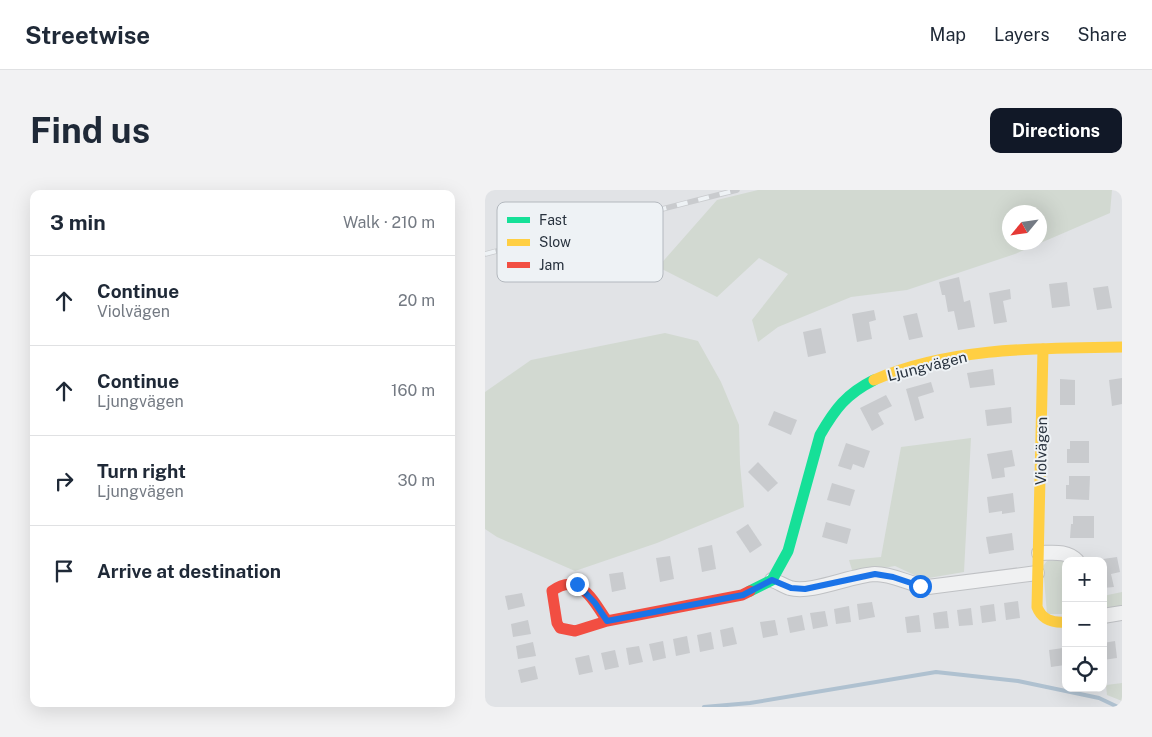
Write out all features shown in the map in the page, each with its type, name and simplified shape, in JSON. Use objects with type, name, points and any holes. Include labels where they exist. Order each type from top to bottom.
[{"type":"street","name":"Ljungvägen","points":[[772,580],[788,552],[820,435],[844,399],[860,388],[880,377],[905,369],[960,356],[1003,350],[1122,347]]},
{"type":"street","name":"Violvägen","points":[[1043,349],[1037,607],[1039,614],[1047,621],[1062,622]]},
{"type":"street","points":[[1039,553],[1064,553],[1074,557]]},
{"type":"street","points":[[607,621],[595,603],[577,584],[571,582],[563,584],[552,592],[557,623],[560,628],[575,631],[607,621],[743,595],[772,580],[791,588],[805,589],[875,574],[928,587],[1037,573]]},
{"type":"street","points":[[1107,615],[1122,612]]},
{"type":"shaded area","points":[[758,190],[1112,190],[1110,213],[1047,240],[1047,205],[1002,205],[1002,250],[1024,250],[907,290],[851,297],[778,327],[758,342],[752,320],[788,274],[759,258],[717,297],[663,270],[663,261],[717,200]]},
{"type":"shaded area","points":[[665,333],[698,341],[721,382],[739,425],[744,507],[657,543],[575,571],[497,537],[485,529],[485,392],[531,360]]},
{"type":"shaded area","points":[[971,438],[964,572],[923,579],[895,566],[853,573],[849,560],[881,557],[901,447]]},
{"type":"shaded area","points":[[1062,560],[1062,614],[1047,614],[1043,566],[1047,561]]},
{"type":"shaded area","points":[[1122,592],[1122,606],[1107,609],[1107,595]]},
{"type":"shaded area","points":[[1122,683],[1122,701],[1107,695],[1107,685]]},
{"type":"building","points":[[959,277],[964,302],[970,300],[975,327],[958,330],[954,311],[948,312],[945,295],[942,295],[939,282]]},
{"type":"building","points":[[1067,282],[1070,306],[1052,308],[1049,284]]},
{"type":"building","points":[[1108,286],[1112,308],[1097,310],[1093,288]]},
{"type":"building","points":[[1010,289],[1011,299],[1003,301],[1007,322],[994,324],[989,293]]},
{"type":"building","points":[[874,310],[876,320],[869,322],[872,339],[857,342],[852,314]]},
{"type":"building","points":[[917,313],[923,337],[909,340],[903,316]]},
{"type":"building","points":[[821,328],[826,353],[808,357],[803,332]]},
{"type":"building","points":[[993,369],[995,385],[970,388],[967,373]]},
{"type":"building","points":[[1122,378],[1122,404],[1112,406],[1109,380]]},
{"type":"building","points":[[1060,379],[1075,380],[1075,405],[1060,405]]},
{"type":"building","points":[[931,382],[934,392],[918,397],[924,418],[915,421],[906,389]]},
{"type":"building","points":[[886,395],[892,406],[878,413],[884,424],[872,431],[860,408]]},
{"type":"building","points":[[1011,407],[1012,423],[987,426],[985,410]]},
{"type":"building","points":[[774,411],[797,420],[791,435],[768,425]]},
{"type":"building","points":[[1070,441],[1089,441],[1089,463],[1067,463],[1067,449],[1070,449]]},
{"type":"building","points":[[846,443],[870,451],[864,468],[853,464],[851,470],[838,466]]},
{"type":"building","points":[[1012,450],[1015,466],[1004,468],[1005,477],[992,479],[987,454]]},
{"type":"building","points":[[758,462],[778,483],[768,492],[748,472]]},
{"type":"building","points":[[1069,476],[1090,476],[1089,500],[1066,499],[1066,485],[1069,485]]},
{"type":"building","points":[[832,483],[855,490],[850,506],[827,500]]},
{"type":"building","points":[[1013,493],[1015,512],[989,513],[987,497]]},
{"type":"building","points":[[1073,516],[1094,516],[1094,538],[1070,538]]},
{"type":"building","points":[[826,522],[851,529],[847,544],[822,537]]},
{"type":"building","points":[[748,524],[762,545],[750,553],[736,532]]},
{"type":"building","points":[[1012,533],[1014,550],[989,554],[986,537]]},
{"type":"building","points":[[712,545],[716,569],[702,572],[698,548]]},
{"type":"building","points":[[670,556],[674,579],[660,582],[656,558]]},
{"type":"building","points":[[1117,557],[1120,572],[1111,574],[1114,587],[1107,588],[1107,558]]},
{"type":"building","points":[[623,572],[626,589],[612,592],[609,574]]},
{"type":"building","points":[[522,593],[525,606],[508,610],[505,596]]},
{"type":"building","points":[[1018,601],[1020,618],[1006,620],[1004,603]]},
{"type":"building","points":[[872,602],[875,617],[859,620],[857,604]]},
{"type":"building","points":[[994,604],[996,621],[982,623],[980,606]]},
{"type":"building","points":[[849,606],[851,622],[836,624],[834,609]]},
{"type":"building","points":[[971,608],[973,625],[959,626],[957,610]]},
{"type":"building","points":[[825,611],[828,626],[813,629],[810,613]]},
{"type":"building","points":[[947,611],[949,628],[935,629],[933,613]]},
{"type":"building","points":[[802,615],[805,630],[790,633],[787,618]]},
{"type":"building","points":[[919,615],[921,632],[907,633],[905,617]]},
{"type":"building","points":[[528,620],[531,634],[513,637],[511,624]]},
{"type":"building","points":[[775,620],[778,635],[763,638],[760,622]]},
{"type":"building","points":[[733,627],[737,644],[723,647],[720,630]]},
{"type":"building","points":[[711,632],[714,649],[700,652],[697,635]]},
{"type":"building","points":[[687,636],[690,653],[676,656],[673,639]]},
{"type":"building","points":[[663,641],[666,658],[653,661],[649,644]]},
{"type":"building","points":[[1115,641],[1117,658],[1107,659],[1107,642]]},
{"type":"building","points":[[533,642],[536,656],[518,659],[516,646]]},
{"type":"building","points":[[639,646],[643,662],[629,665],[626,648]]},
{"type":"building","points":[[1062,648],[1062,665],[1051,667],[1049,650]]},
{"type":"building","points":[[615,650],[619,667],[605,670],[601,653]]},
{"type":"building","points":[[589,655],[593,672],[579,675],[575,658]]},
{"type":"building","points":[[535,666],[538,679],[521,683],[518,670]]},
{"type":"waterway","points":[[704,707],[750,703],[936,672],[1018,681],[1099,698],[1118,707]]},
{"type":"railway","points":[[663,209],[737,190]]},
{"type":"railway","points":[[485,254],[497,251]]},
{"type":"traffic: fast","points":[[750,591],[772,580],[788,551],[820,435],[842,403],[864,385],[874,380]]},
{"type":"traffic: slow","points":[[874,380],[903,369],[964,355],[1028,349],[1122,347]]},
{"type":"traffic: slow","points":[[1043,349],[1037,607],[1048,620],[1062,622]]},
{"type":"traffic: jam","points":[[607,621],[591,597],[578,586],[570,584],[552,591],[557,623],[560,628],[575,631],[607,621],[742,595],[750,591]]},
{"type":"route","points":[[577,584],[595,603],[607,621],[743,595],[772,580],[791,588],[805,589],[875,574],[893,577],[920,586]]}]
